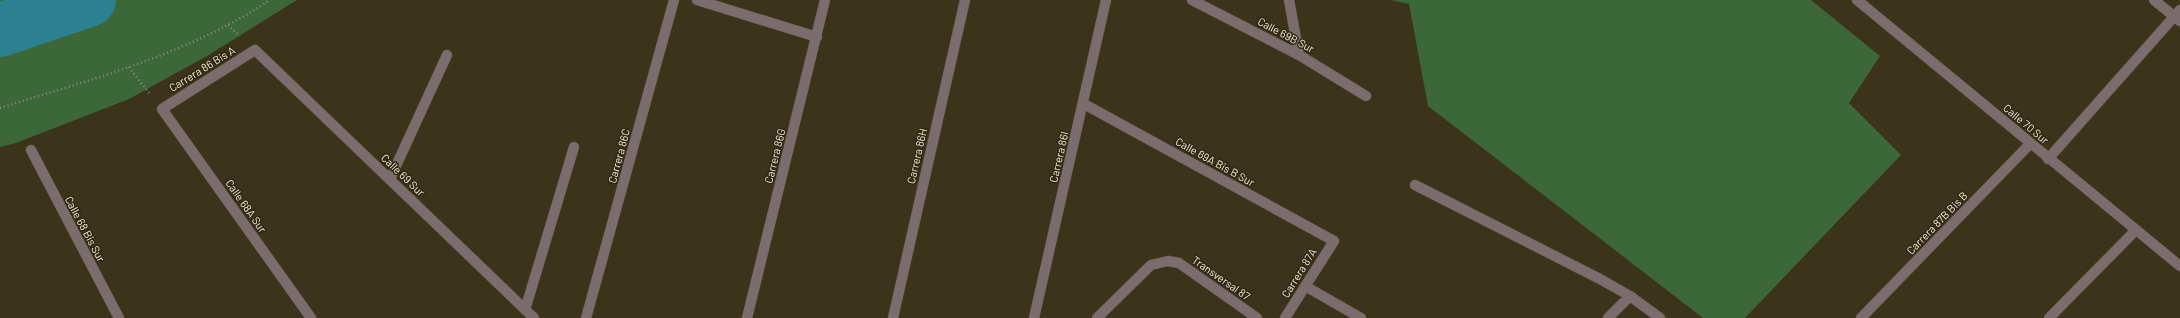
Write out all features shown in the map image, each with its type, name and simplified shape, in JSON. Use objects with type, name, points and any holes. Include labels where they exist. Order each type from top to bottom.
[{"type":"street","name":"Carrera 86C","points":[[586,318],[674,0]]},
{"type":"street","points":[[697,0],[817,37]]},
{"type":"street","name":"Carrera 86G","points":[[747,318],[825,0]]},
{"type":"street","name":"Carrera 86H","points":[[893,318],[966,0]]},
{"type":"street","name":"Carrera 86I","points":[[1034,318],[1084,104],[1106,0]]},
{"type":"street","name":"Calle 69B Sur","points":[[1192,0],[1299,54],[1366,96]]},
{"type":"street","points":[[1289,0],[1299,54]]},
{"type":"street","points":[[2048,159],[2178,16],[2154,0]]},
{"type":"street","name":"Calle 70 Sur","points":[[1861,1],[2048,159],[2180,266]]},
{"type":"street","name":"Carrera 86 Bis A","points":[[162,108],[255,50]]},
{"type":"street","name":"Calle 69 Sur","points":[[255,50],[534,318]]},
{"type":"street","points":[[390,179],[447,55]]},
{"type":"street","name":"Calle 69A Bis B Sur","points":[[1084,104],[1334,241]]},
{"type":"street","name":"Calle 68A Sur","points":[[162,108],[311,318]]},
{"type":"street","name":"Carrera 87B Bis B","points":[[1861,318],[2030,144]]},
{"type":"street","points":[[525,310],[574,147]]},
{"type":"street","name":"Calle 68 Bis Sur","points":[[31,150],[119,318]]},
{"type":"street","points":[[1415,185],[1630,296],[1660,318]]},
{"type":"street","points":[[2049,318],[2136,230]]},
{"type":"street","name":"Carrera 87A","points":[[1285,318],[1334,241]]},
{"type":"street","name":"Transversal 87","points":[[1097,318],[1151,265],[1168,261],[1179,263],[1257,318]]},
{"type":"street","points":[[1305,286],[1361,318]]},
{"type":"street","points":[[1608,318],[1630,296]]},
{"type":"path","points":[[0,108],[144,62],[242,19],[270,0]]},
{"type":"path","points":[[129,67],[162,108]]},
{"type":"green space","points":[[0,0],[297,0],[207,56],[129,99],[16,143],[0,147]]},
{"type":"green space","points":[[1391,0],[1811,0],[1880,56],[1849,103],[1901,155],[1745,318],[1703,318],[1428,106],[1409,4]]},
{"type":"waterway","points":[[0,30],[89,0]]}]
